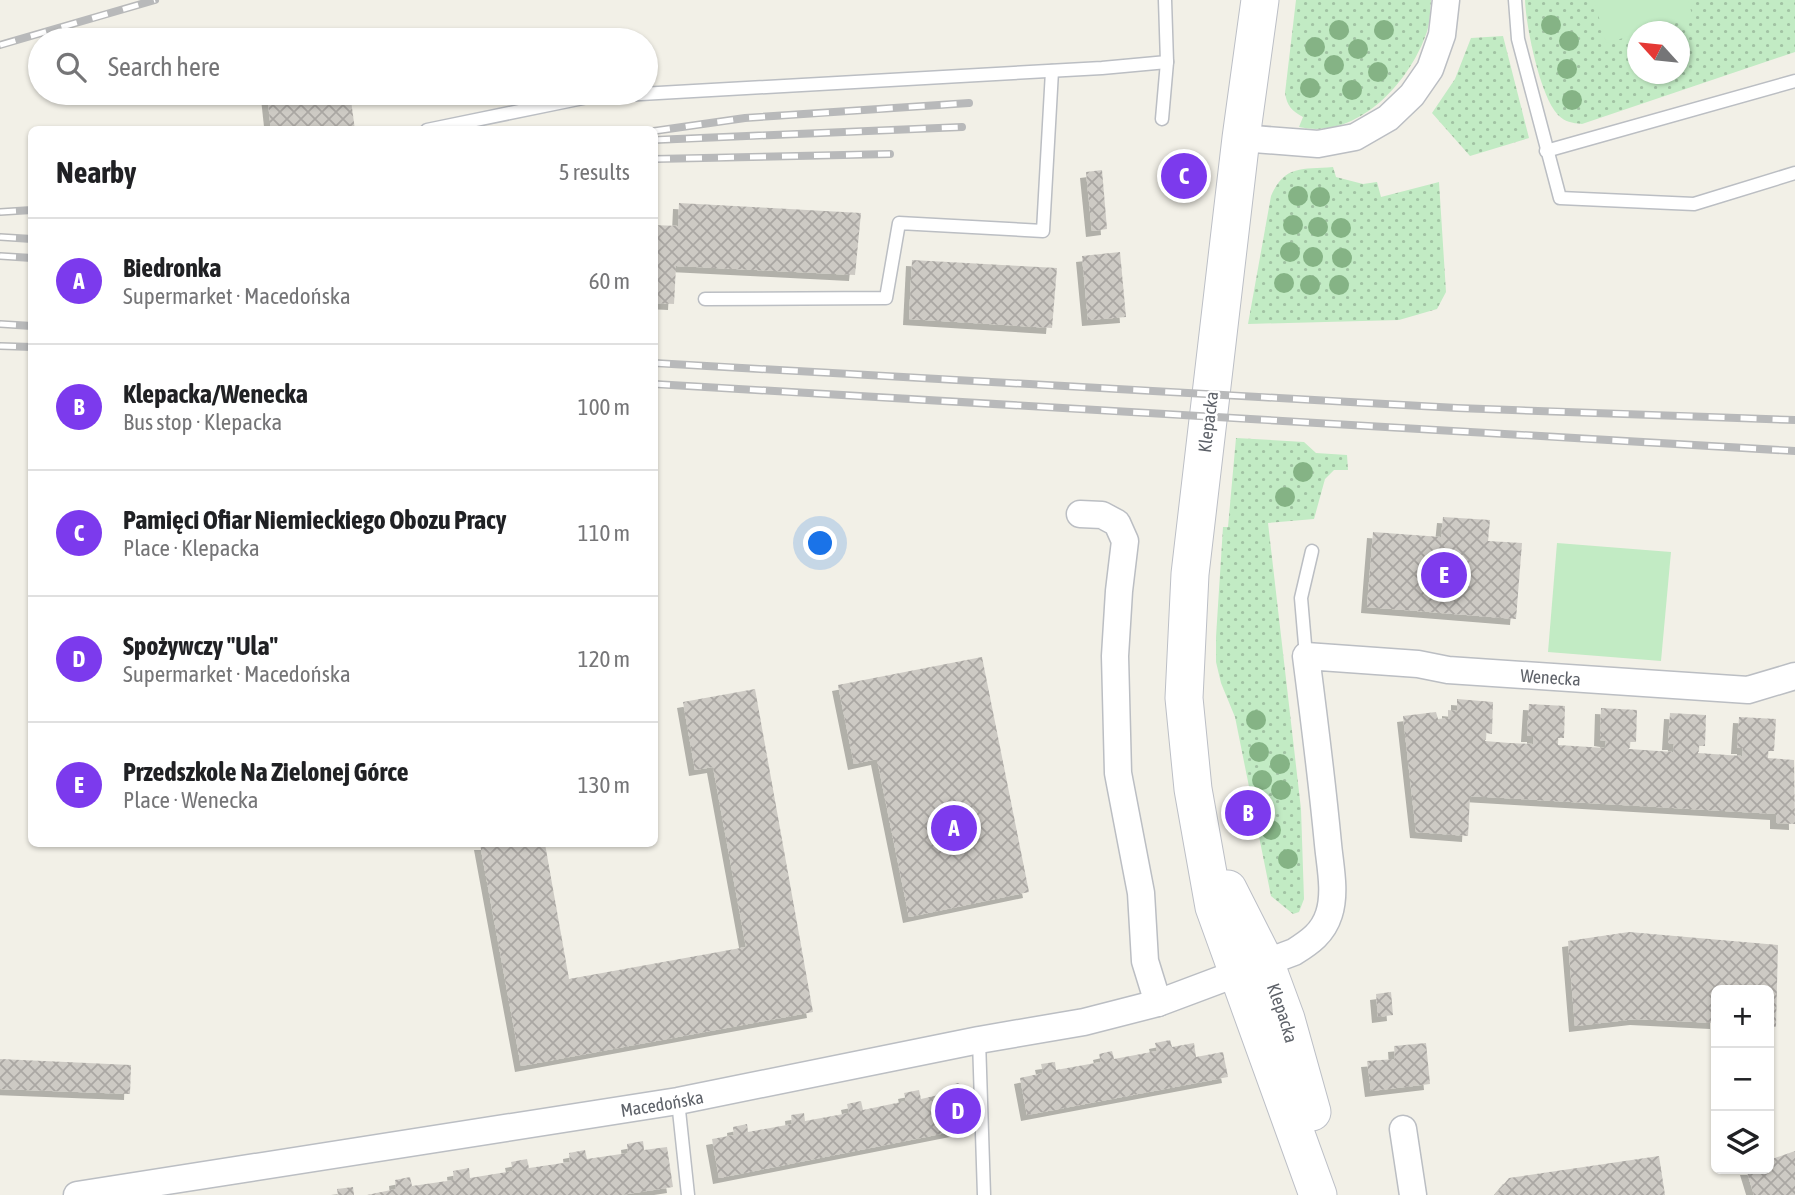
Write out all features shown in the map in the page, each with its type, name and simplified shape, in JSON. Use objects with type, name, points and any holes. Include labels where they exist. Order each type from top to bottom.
[{"type":"street","name":"Klepacka","points":[[1260,0],[1241,138],[1190,574],[1184,698],[1195,800],[1214,906],[1286,1018],[1318,1131],[1323,1195]]},
{"type":"street","points":[[1241,138],[1318,144],[1354,137],[1388,118],[1412,95],[1430,69],[1442,35],[1446,0]]},
{"type":"street","points":[[1080,514],[1102,515],[1117,523],[1125,541],[1115,656],[1118,773],[1141,893],[1145,961],[1158,1003]]},
{"type":"street","name":"Macedońska","points":[[78,1195],[678,1101],[979,1040],[1084,1022],[1158,1003],[1294,953],[1313,941],[1329,913],[1332,890],[1306,656]]},
{"type":"street","name":"Wenecka","points":[[1306,656],[1418,664],[1448,670],[1748,690],[1795,676]]},
{"type":"street","name":"Klepacka","points":[[1251,967],[1318,1195]]},
{"type":"street","points":[[1403,1129],[1413,1195]]},
{"type":"lane","points":[[1162,119],[1167,62],[1165,0]]},
{"type":"lane","points":[[1515,0],[1518,39],[1560,198],[1694,204],[1795,173]]},
{"type":"lane","points":[[658,93],[1167,62]]},
{"type":"lane","points":[[705,299],[886,298],[899,223],[1043,231],[1052,71]]},
{"type":"lane","points":[[1546,151],[1795,81]]},
{"type":"lane","points":[[447,126],[548,105]]},
{"type":"lane","points":[[1306,656],[1301,598],[1312,551]]},
{"type":"lane","points":[[979,1040],[984,1195]]},
{"type":"lane","points":[[678,1101],[688,1195]]},
{"type":"green space","points":[[1296,0],[1431,0],[1429,24],[1417,55],[1406,73],[1377,105],[1340,125],[1320,129],[1299,127],[1303,117],[1291,108],[1285,93]]},
{"type":"green space","points":[[1525,0],[1795,0],[1795,52],[1582,124],[1566,121],[1551,106],[1531,43]]},
{"type":"green space","points":[[1594,0],[1688,0],[1693,18],[1682,21],[1627,21],[1627,37],[1606,43]]},
{"type":"green space","points":[[1503,36],[1529,138],[1470,156],[1432,113],[1455,79],[1471,38]]},
{"type":"green space","points":[[1333,167],[1336,177],[1363,184],[1377,182],[1381,197],[1439,182],[1446,292],[1437,309],[1399,320],[1248,324],[1271,196],[1276,186],[1282,178],[1296,171]]},
{"type":"green space","points":[[1236,438],[1304,442],[1316,453],[1347,455],[1348,470],[1334,470],[1325,479],[1314,519],[1268,523],[1301,809],[1304,899],[1299,912],[1293,914],[1271,896],[1235,717],[1221,683],[1216,662],[1223,527],[1228,527]]},
{"type":"green space","points":[[1557,543],[1671,552],[1661,661],[1548,652]]},
{"type":"building","points":[[268,105],[352,105],[354,126],[271,126]]},
{"type":"building","points":[[1102,170],[1107,229],[1092,231],[1086,172]]},
{"type":"building","points":[[679,203],[861,213],[855,275],[676,266],[674,304],[658,303],[658,225],[678,226]]},
{"type":"building","points":[[1120,252],[1126,317],[1088,320],[1082,256]]},
{"type":"building","points":[[912,260],[1057,268],[1052,328],[909,319]]},
{"type":"building","points":[[1443,517],[1490,520],[1488,541],[1522,543],[1516,619],[1367,607],[1373,532],[1441,537]]},
{"type":"building","points":[[982,657],[1029,892],[909,917],[877,759],[854,764],[838,685]]},
{"type":"building","points":[[755,689],[813,1012],[521,1066],[481,847],[546,847],[569,979],[746,947],[713,767],[695,770],[683,702]]},
{"type":"building","points":[[1457,699],[1493,702],[1492,734],[1486,733],[1485,741],[1509,743],[1533,744],[1533,736],[1527,736],[1529,704],[1565,706],[1564,738],[1558,738],[1558,745],[1605,748],[1606,741],[1600,740],[1601,708],[1637,710],[1636,742],[1630,742],[1629,749],[1673,752],[1674,744],[1668,744],[1670,713],[1706,715],[1705,746],[1699,746],[1698,753],[1742,756],[1743,748],[1737,748],[1739,717],[1776,719],[1774,751],[1768,751],[1768,758],[1794,760],[1795,824],[1776,823],[1776,814],[1470,796],[1468,836],[1416,832],[1403,716],[1436,712],[1438,719],[1448,718],[1448,710],[1457,711]]},
{"type":"building","points":[[1629,932],[1778,945],[1776,1027],[1774,985],[1711,985],[1711,1023],[1636,1019],[1575,1026],[1568,941]]},
{"type":"building","points":[[1391,992],[1393,1015],[1378,1017],[1376,994]]},
{"type":"building","points":[[1170,1040],[1172,1047],[1194,1043],[1196,1057],[1223,1052],[1228,1077],[1027,1115],[1020,1078],[1043,1073],[1041,1064],[1055,1062],[1056,1070],[1101,1062],[1099,1054],[1112,1051],[1114,1059],[1157,1051],[1155,1043]]},
{"type":"building","points":[[1426,1043],[1430,1084],[1371,1091],[1367,1061],[1395,1059],[1394,1046]]},
{"type":"building","points":[[0,1059],[131,1065],[130,1094],[0,1089]]},
{"type":"building","points":[[958,1083],[967,1089],[971,1128],[719,1178],[712,1139],[734,1135],[733,1127],[747,1124],[748,1132],[792,1124],[791,1115],[804,1113],[805,1121],[849,1113],[847,1104],[861,1101],[863,1110],[906,1101],[904,1093],[919,1090],[921,1099],[943,1094],[951,1085]]},
{"type":"building","points":[[643,1141],[644,1150],[667,1147],[673,1187],[621,1195],[367,1195],[396,1189],[395,1180],[410,1177],[412,1186],[454,1180],[453,1171],[469,1168],[470,1178],[513,1171],[511,1162],[527,1159],[529,1168],[570,1162],[569,1153],[585,1150],[587,1159],[628,1153],[627,1144]]},
{"type":"building","points":[[1795,1151],[1795,1195],[1754,1195],[1748,1174],[1774,1174],[1774,1158]]},
{"type":"building","points":[[1659,1156],[1665,1195],[1495,1195],[1509,1178]]},
{"type":"building","points":[[353,1187],[354,1195],[338,1195],[337,1189]]},
{"type":"railway","points":[[59,28],[155,0]]},
{"type":"railway","points":[[0,45],[28,37]]},
{"type":"railway","points":[[658,130],[745,118],[969,103]]},
{"type":"railway","points":[[658,140],[962,127]]},
{"type":"railway","points":[[658,159],[890,154]]},
{"type":"railway","points":[[0,212],[28,210]]},
{"type":"railway","points":[[0,237],[28,239]]},
{"type":"railway","points":[[0,256],[28,258]]},
{"type":"railway","points":[[0,324],[28,326]]},
{"type":"railway","points":[[0,346],[28,347]]},
{"type":"railway","points":[[658,363],[1457,408],[1795,420]]},
{"type":"railway","points":[[658,384],[1795,451]]},
{"type":"place","name":"Pamięci Ofiar Niemieckiego Obozu Pracy","points":[[1184,176]]},
{"type":"place","name":"Przedszkole Na Zielonej Górce","points":[[1444,575]]},
{"type":"place","name":"Klepacka/Wenecka","points":[[1248,813]]},
{"type":"place","name":"Biedronka","points":[[954,828]]},
{"type":"place","name":"Spożywczy \"Ula\"","points":[[958,1111]]}]
